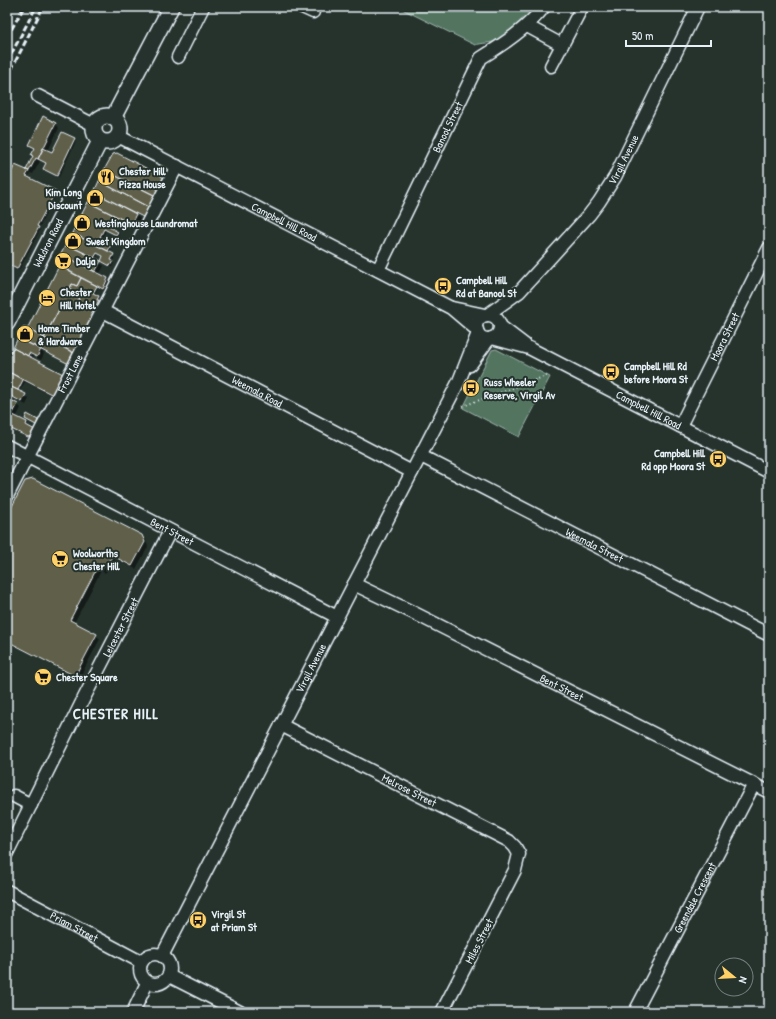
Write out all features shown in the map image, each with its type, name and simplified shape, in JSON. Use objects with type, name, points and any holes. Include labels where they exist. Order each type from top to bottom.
[{"type":"main road","points":[[113,118],[171,7]]},
{"type":"main road","points":[[104,116],[113,118],[119,125],[120,133],[113,141],[100,141],[94,135],[94,125],[96,121],[104,116]]},
{"type":"main road","name":"Waldron Road","points":[[7,324],[100,141]]},
{"type":"street","points":[[178,57],[203,7]]},
{"type":"street","name":"Banool Street","points":[[378,270],[481,58],[513,38],[527,26],[544,7]]},
{"type":"street","points":[[551,66],[582,7]]},
{"type":"street","name":"Virgil Avenue","points":[[500,325],[519,292],[589,215],[608,189],[698,7]]},
{"type":"street","points":[[527,26],[562,45]]},
{"type":"street","points":[[38,96],[94,125]]},
{"type":"street","name":"Campbell Hill Road","points":[[118,136],[450,308],[478,332]]},
{"type":"street","name":"Frost Lane","points":[[7,496],[177,166]]},
{"type":"street","name":"Moora Street","points":[[680,426],[769,248]]},
{"type":"street","name":"Virgil Avenue","points":[[486,315],[519,292]]},
{"type":"street","name":"Campbell Hill Road","points":[[450,308],[486,315]]},
{"type":"street","name":"Weemala Road","points":[[103,311],[412,472]]},
{"type":"street","points":[[486,315],[495,317],[500,325],[498,334],[490,338],[482,337],[478,332],[477,322],[480,318],[486,315]]},
{"type":"street","name":"Campbell Hill Road","points":[[500,325],[529,348],[769,472]]},
{"type":"street","name":"Virgil Avenue","points":[[162,956],[459,381],[478,332]]},
{"type":"street","name":"Virgil Avenue","points":[[459,381],[490,338]]},
{"type":"street","name":"Campbell Hill Road","points":[[490,338],[529,348]]},
{"type":"street","name":"Bent Street","points":[[7,446],[337,617]]},
{"type":"street","name":"Weemala Street","points":[[421,456],[769,635]]},
{"type":"street","name":"Leicester Street","points":[[7,853],[170,531]]},
{"type":"street","name":"Bent Street","points":[[354,584],[414,612],[769,792]]},
{"type":"street","name":"Melrose Street","points":[[281,725],[509,841],[519,854],[515,870]]},
{"type":"street","name":"Greendale Crescent","points":[[635,1012],[754,784]]},
{"type":"street","points":[[14,796],[31,805]]},
{"type":"street","name":"Miles Street","points":[[442,1012],[515,870]]},
{"type":"street","name":"Priam Street","points":[[7,891],[141,962]]},
{"type":"street","points":[[152,954],[162,956],[170,966],[169,976],[162,983],[157,985],[147,983],[141,976],[141,962],[152,954]]},
{"type":"street","points":[[169,976],[240,1012]]},
{"type":"street","points":[[133,1012],[147,983]]},
{"type":"path","points":[[463,406],[548,375]]},
{"type":"green space","points":[[398,7],[537,7],[518,26],[502,38],[494,42],[475,45]]},
{"type":"green space","points":[[496,349],[550,377],[519,437],[463,408],[492,350]]},
{"type":"building","points":[[43,116],[56,123],[38,159],[36,158],[29,171],[26,170],[35,148],[29,145]]},
{"type":"building","points":[[62,132],[75,138],[57,176],[43,169],[46,163],[38,159],[43,148],[52,152]]},
{"type":"building","points":[[117,153],[163,177],[164,180],[156,196],[104,170],[113,154]]},
{"type":"building","points":[[15,165],[29,171],[26,176],[56,191],[37,226],[39,227],[17,269],[7,264],[7,180]]},
{"type":"building","points":[[104,170],[156,196],[150,208],[99,181]]},
{"type":"building","points":[[99,181],[150,208],[145,218],[94,192]]},
{"type":"building","points":[[94,192],[136,214],[131,224],[88,202]]},
{"type":"building","points":[[88,202],[124,220],[120,227],[108,221],[106,225],[118,232],[116,235],[104,229],[100,237],[112,243],[108,251],[72,233]]},
{"type":"building","points":[[72,233],[114,254],[111,260],[113,261],[110,266],[101,261],[103,256],[97,253],[94,258],[66,244]]},
{"type":"building","points":[[66,244],[101,261],[95,272],[61,254]]},
{"type":"building","points":[[61,254],[108,278],[103,289],[56,264]]},
{"type":"building","points":[[59,266],[81,278],[77,286],[72,284],[69,290],[74,292],[73,295],[79,299],[73,310],[62,304],[44,338],[27,329]]},
{"type":"building","points":[[81,278],[97,286],[93,293],[99,296],[97,300],[99,300],[90,317],[92,319],[74,353],[44,338],[62,304],[73,310],[79,299],[73,295],[74,292],[69,290],[72,284],[77,286]]},
{"type":"building","points":[[24,327],[74,353],[69,364],[18,338]]},
{"type":"building","points":[[18,338],[41,349],[37,357],[29,353],[28,356],[13,348]]},
{"type":"building","points":[[13,348],[63,374],[53,395],[7,371],[7,359]]},
{"type":"building","points":[[7,371],[23,380],[18,390],[7,385]]},
{"type":"building","points":[[7,385],[26,394],[22,402],[7,394]]},
{"type":"building","points":[[7,398],[18,404],[13,413],[7,411]]},
{"type":"building","points":[[7,412],[27,422],[26,425],[35,430],[31,436],[28,437],[7,427]]},
{"type":"building","points":[[27,414],[38,420],[36,425],[25,419]]},
{"type":"building","name":"Chester Square","points":[[33,479],[142,535],[145,542],[132,566],[113,556],[101,570],[97,568],[70,620],[97,634],[75,676],[7,641],[7,516],[25,481]]},
{"type":"railway","points":[[7,37],[24,7]]},
{"type":"railway","points":[[7,62],[36,7]]},
{"type":"railway","points":[[7,78],[43,7]]},
{"type":"place","name":"Chester Hill Pizza House","points":[[106,177]]},
{"type":"place","name":"Kim Long Discount","points":[[95,198]]},
{"type":"place","name":"Westinghouse Laundromat","points":[[82,223]]},
{"type":"place","name":"Sweet Kingdom","points":[[73,241]]},
{"type":"place","name":"Dalja","points":[[63,261]]},
{"type":"place","name":"Campbell Hill Rd at Banool St","points":[[443,286]]},
{"type":"place","name":"Chester Hill Hotel","points":[[47,298]]},
{"type":"place","name":"Home Timber & Hardware","points":[[25,334]]},
{"type":"place","name":"Campbell Hill Rd before Moora St","points":[[611,372]]},
{"type":"place","name":"Russ Wheeler Reserve, Virgil Av","points":[[471,388]]},
{"type":"place","name":"Campbell Hill Rd opp Moora St","points":[[718,459]]},
{"type":"place","name":"Woolworths Chester Hill","points":[[60,559]]},
{"type":"place","name":"Chester Square","points":[[43,677]]},
{"type":"place","name":"Virgil St at Priam St","points":[[198,920]]},
{"type":"district","name":"CHESTER HILL","points":[[116,713]]}]
